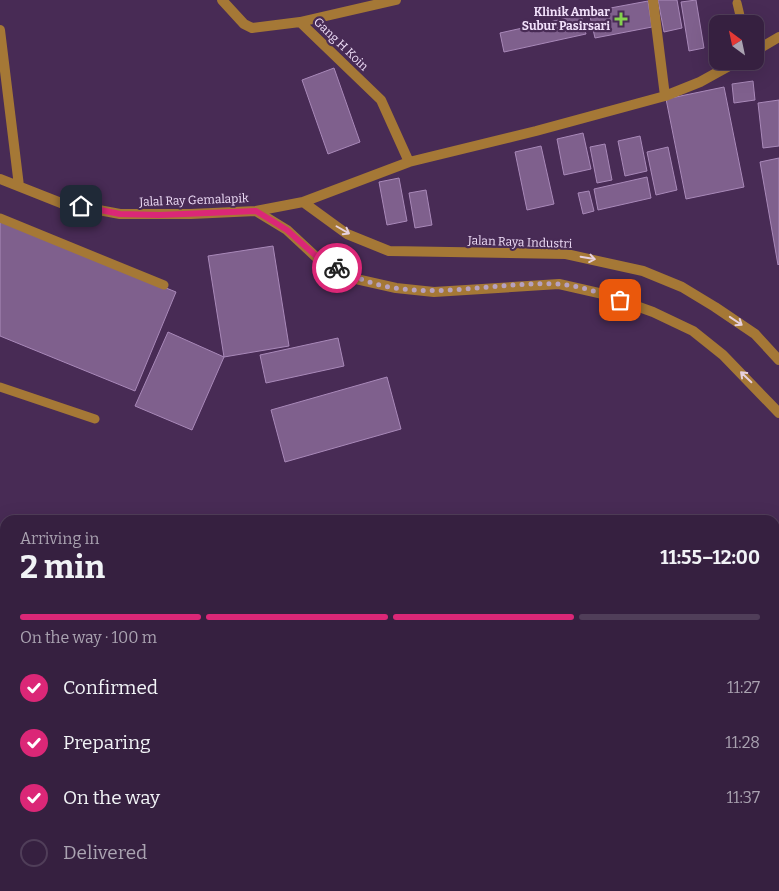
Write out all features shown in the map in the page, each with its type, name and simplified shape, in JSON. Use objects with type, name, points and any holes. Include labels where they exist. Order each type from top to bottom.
[{"type":"street","name":"Gang H Koin","points":[[222,0],[244,24],[252,28],[300,22],[381,100],[409,162]]},
{"type":"street","points":[[300,22],[396,0]]},
{"type":"street","points":[[653,0],[665,96]]},
{"type":"street","points":[[0,30],[19,186]]},
{"type":"street","points":[[764,46],[779,37]]},
{"type":"street","name":"Jalal Ray Gemalapik","points":[[0,179],[61,202],[120,214],[191,214],[256,211],[303,202],[409,162],[536,131],[665,96],[700,82],[722,70]]},
{"type":"street","name":"Jalan Raya Industri","points":[[303,202],[347,234],[389,251],[566,254],[643,271],[682,287],[714,307],[755,334],[779,360]]},
{"type":"street","points":[[256,211],[287,230],[316,256],[356,279],[396,288],[434,292],[559,284],[603,294],[653,312],[693,331],[723,356],[779,413]]},
{"type":"lane","points":[[737,3],[740,15]]},
{"type":"lane","points":[[0,218],[164,285]]},
{"type":"lane","points":[[0,387],[95,419]]},
{"type":"building","points":[[658,0],[677,0],[682,28],[664,32]]},
{"type":"building","points":[[696,0],[704,48],[689,51],[681,2]]},
{"type":"building","name":"Klinik Ambar Subur Pasirsari","points":[[648,1],[652,27],[595,38],[589,12]]},
{"type":"building","points":[[581,15],[586,34],[504,52],[500,33]]},
{"type":"building","points":[[334,68],[360,142],[328,154],[302,80]]},
{"type":"building","points":[[753,81],[755,100],[734,103],[732,84]]},
{"type":"building","points":[[724,87],[744,187],[686,199],[666,99]]},
{"type":"building","points":[[779,100],[779,146],[763,148],[758,103]]},
{"type":"building","points":[[583,133],[591,169],[564,175],[557,139]]},
{"type":"building","points":[[640,136],[647,171],[625,176],[618,141]]},
{"type":"building","points":[[605,144],[612,180],[597,183],[590,147]]},
{"type":"building","points":[[541,146],[554,204],[527,210],[515,152]]},
{"type":"building","points":[[668,147],[677,190],[656,195],[647,152]]},
{"type":"building","points":[[779,158],[779,264],[778,265],[760,162]]},
{"type":"building","points":[[647,177],[651,198],[598,210],[594,189]]},
{"type":"building","points":[[399,178],[407,221],[387,225],[379,182]]},
{"type":"building","points":[[426,190],[432,225],[415,228],[409,193]]},
{"type":"building","points":[[589,191],[594,211],[583,214],[578,193]]},
{"type":"building","points":[[0,221],[176,292],[135,391],[0,336]]},
{"type":"building","points":[[273,246],[289,346],[224,357],[208,256]]},
{"type":"building","points":[[168,332],[224,357],[192,430],[135,406]]},
{"type":"building","points":[[338,338],[344,366],[266,383],[260,355]]},
{"type":"building","points":[[387,377],[401,429],[285,462],[271,410]]},
{"type":"way so far","points":[[337,268],[356,279],[396,288],[434,292],[466,291],[518,285],[559,284],[620,300]]},
{"type":"place","name":"Klinik Ambar Subur Pasirsari","points":[[621,19]]},
{"type":"route","points":[[81,206],[120,214],[159,215],[256,211],[287,230],[316,256],[337,268]]}]
